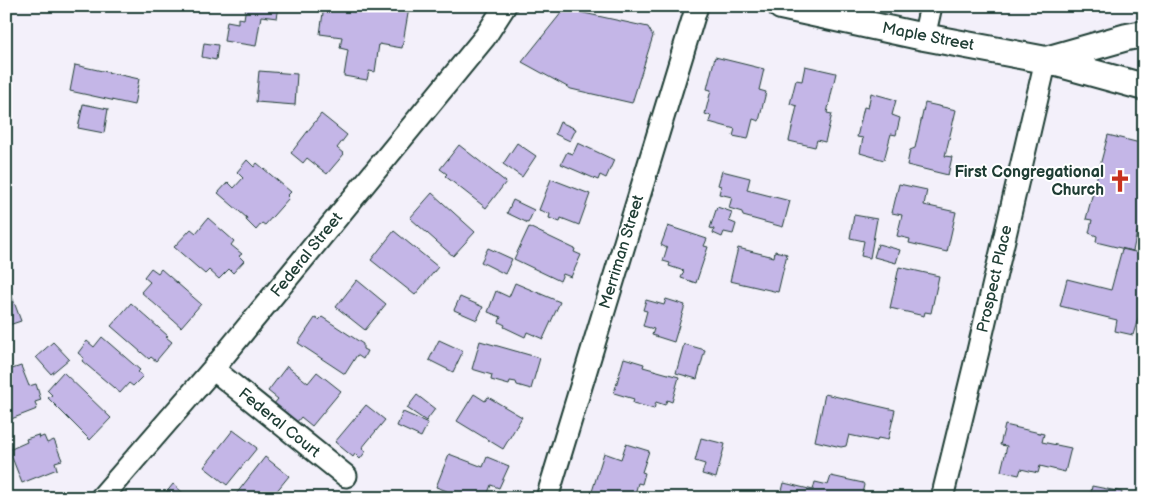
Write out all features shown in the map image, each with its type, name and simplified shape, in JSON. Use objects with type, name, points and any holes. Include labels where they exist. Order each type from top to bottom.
[{"type":"street","name":"Federal Street","points":[[101,498],[213,369],[485,37],[505,6]]},
{"type":"street","name":"Merriman Street","points":[[547,498],[697,6]]},
{"type":"street","name":"Maple Street","points":[[781,6],[924,37],[1046,60],[1144,87]]},
{"type":"street","points":[[924,37],[931,6]]},
{"type":"street","points":[[1046,60],[1144,34]]},
{"type":"street","name":"Prospect Place","points":[[942,498],[1046,60]]},
{"type":"street","name":"Federal Court","points":[[213,369],[346,476]]},
{"type":"building","points":[[246,6],[282,6],[282,8],[279,7],[277,18],[261,16],[256,46],[224,41],[227,21],[238,23],[238,18],[244,19]]},
{"type":"building","points":[[324,6],[397,6],[409,8],[402,48],[379,44],[375,72],[369,71],[367,80],[344,76],[348,50],[340,48],[342,37],[320,34]]},
{"type":"building","points":[[570,10],[648,27],[653,36],[632,103],[571,89],[522,62],[562,12]]},
{"type":"building","points":[[204,43],[218,45],[216,60],[202,57]]},
{"type":"building","points":[[715,57],[764,69],[759,90],[766,92],[759,121],[753,119],[748,139],[733,136],[735,129],[709,122],[711,116],[705,114],[711,90],[707,89]]},
{"type":"building","points":[[75,65],[139,79],[134,105],[70,91]]},
{"type":"building","points":[[805,66],[836,73],[827,113],[832,114],[825,142],[817,140],[815,147],[789,141],[797,106],[790,104],[796,80],[802,81]]},
{"type":"building","points":[[259,71],[297,74],[295,105],[256,102]]},
{"type":"building","points":[[871,93],[896,100],[892,115],[900,118],[896,135],[891,134],[884,160],[860,153],[863,138],[857,137],[864,107],[868,108]]},
{"type":"building","points":[[925,103],[956,110],[945,156],[952,157],[948,175],[907,165],[910,150],[915,148]]},
{"type":"building","points":[[83,104],[108,109],[104,133],[78,128]]},
{"type":"building","points":[[321,114],[347,135],[337,148],[344,154],[327,174],[307,158],[303,163],[291,153]]},
{"type":"building","points":[[560,122],[576,129],[570,141],[555,134]]},
{"type":"building","name":"First Congregational Church","points":[[1108,135],[1144,144],[1144,233],[1137,232],[1133,251],[1096,242],[1097,236],[1089,233],[1092,220],[1086,219]]},
{"type":"building","points":[[517,143],[536,156],[522,177],[503,164]]},
{"type":"building","points":[[578,143],[614,160],[606,178],[600,175],[598,180],[561,164],[567,152],[573,154]]},
{"type":"building","points":[[459,145],[506,182],[486,208],[445,176],[447,174],[440,169]]},
{"type":"building","points":[[247,160],[254,167],[257,163],[291,192],[287,196],[289,198],[265,225],[262,223],[256,230],[246,220],[247,218],[218,193],[228,182],[234,188],[243,178],[237,172]]},
{"type":"building","points":[[722,171],[750,178],[747,190],[790,201],[783,227],[743,216],[742,212],[729,208],[732,197],[719,194],[721,186],[718,185]]},
{"type":"building","points":[[551,179],[590,194],[579,225],[561,218],[560,222],[549,218],[550,214],[539,210]]},
{"type":"building","points":[[899,184],[927,190],[924,205],[956,212],[947,252],[909,243],[910,239],[897,236],[902,215],[892,213]]},
{"type":"building","points":[[432,193],[475,232],[453,256],[410,218]]},
{"type":"building","points":[[513,200],[534,210],[528,223],[507,213]]},
{"type":"building","points":[[717,207],[732,212],[729,221],[736,224],[733,234],[724,232],[722,237],[713,233],[714,229],[710,228]]},
{"type":"building","points":[[854,215],[877,219],[870,258],[861,256],[864,241],[850,238]]},
{"type":"building","points":[[208,218],[234,241],[231,245],[242,254],[239,256],[244,261],[233,273],[229,269],[219,279],[209,270],[205,274],[174,247],[191,229],[196,233]]},
{"type":"building","points":[[668,226],[707,239],[704,246],[708,247],[696,283],[681,278],[684,271],[669,266],[670,263],[663,261],[667,248],[661,245]]},
{"type":"building","points":[[529,227],[575,249],[574,252],[581,255],[571,277],[563,274],[560,281],[514,259]]},
{"type":"building","points":[[394,231],[438,267],[415,295],[371,260]]},
{"type":"building","points":[[878,244],[900,250],[896,263],[874,257]]},
{"type":"building","points":[[488,248],[512,259],[505,274],[481,262]]},
{"type":"building","points":[[738,248],[774,257],[775,251],[787,254],[778,292],[730,281]]},
{"type":"building","points":[[1122,249],[1144,254],[1144,299],[1133,335],[1115,331],[1117,320],[1060,306],[1067,279],[1111,290]]},
{"type":"building","points":[[899,267],[939,276],[931,313],[925,312],[924,316],[890,308]]},
{"type":"building","points":[[151,268],[158,273],[161,269],[201,304],[181,327],[141,292],[150,282],[144,277]]},
{"type":"building","points":[[357,280],[386,304],[365,330],[336,307]]},
{"type":"building","points":[[515,283],[560,302],[543,339],[527,332],[525,337],[504,327],[505,325],[499,322],[501,317],[488,312],[496,291],[509,297]]},
{"type":"building","points":[[6,284],[21,321],[6,326]]},
{"type":"building","points":[[460,297],[483,307],[477,320],[454,310]]},
{"type":"building","points":[[666,299],[685,305],[674,342],[652,335],[654,329],[643,326],[647,311],[643,310],[646,300],[664,305]]},
{"type":"building","points":[[131,303],[168,336],[166,337],[172,342],[156,361],[151,357],[149,359],[111,326]]},
{"type":"building","points":[[322,317],[363,344],[363,349],[367,351],[363,359],[357,355],[345,374],[298,343],[315,318],[319,320]]},
{"type":"building","points":[[102,337],[140,370],[138,372],[143,376],[133,386],[129,383],[120,393],[82,361],[84,358],[78,353],[87,341],[94,347]]},
{"type":"building","points":[[439,340],[463,351],[453,372],[429,360]]},
{"type":"building","points":[[480,341],[540,358],[531,389],[517,385],[516,382],[510,381],[509,385],[491,380],[492,375],[472,369]]},
{"type":"building","points":[[53,342],[69,359],[51,374],[36,357]]},
{"type":"building","points":[[684,344],[705,350],[697,379],[676,373]]},
{"type":"building","points":[[624,358],[644,364],[643,367],[679,377],[672,402],[667,400],[665,405],[656,402],[654,409],[633,403],[634,399],[614,393]]},
{"type":"building","points":[[21,366],[29,386],[36,384],[41,400],[35,402],[37,409],[6,421],[6,371]]},
{"type":"building","points":[[287,366],[308,383],[317,372],[341,391],[312,426],[301,417],[296,423],[273,405],[278,399],[268,391]]},
{"type":"building","points":[[63,372],[111,418],[90,440],[48,398],[52,395],[47,390]]},
{"type":"building","points":[[474,394],[485,401],[488,397],[522,417],[503,449],[457,421]]},
{"type":"building","points":[[825,394],[895,410],[888,440],[878,438],[877,441],[849,435],[846,446],[841,447],[815,441]]},
{"type":"building","points":[[417,395],[435,409],[426,421],[407,408]]},
{"type":"building","points":[[366,405],[385,420],[362,448],[366,451],[360,459],[355,454],[353,457],[335,442]]},
{"type":"building","points":[[403,412],[428,423],[421,437],[397,426]]},
{"type":"building","points":[[1005,425],[1044,434],[1042,442],[1071,448],[1065,472],[1040,466],[1038,473],[1021,469],[1019,475],[1001,471],[1007,446],[1000,445]]},
{"type":"building","points":[[233,430],[257,448],[227,485],[204,467]]},
{"type":"building","points":[[38,435],[39,438],[44,436],[47,443],[54,440],[62,460],[55,462],[57,469],[22,483],[9,450],[27,442],[26,439]]},
{"type":"building","points":[[701,438],[725,444],[716,478],[702,474],[705,464],[695,461]]},
{"type":"building","points":[[626,444],[649,451],[642,472],[645,473],[642,484],[638,483],[634,498],[590,498],[604,453],[621,459]]},
{"type":"building","points":[[449,454],[483,467],[487,457],[509,466],[499,488],[491,485],[486,498],[450,497],[447,491],[436,487]]},
{"type":"building","points":[[265,457],[289,476],[271,498],[233,498]]},
{"type":"building","points":[[831,476],[863,483],[861,498],[778,498],[781,495],[784,483],[813,490],[815,482],[828,485]]},
{"type":"building","points":[[173,484],[189,498],[162,498]]},
{"type":"building","points":[[1092,486],[1122,492],[1121,498],[1090,498]]},
{"type":"place","name":"First Congregational Church","points":[[1120,181]]}]
